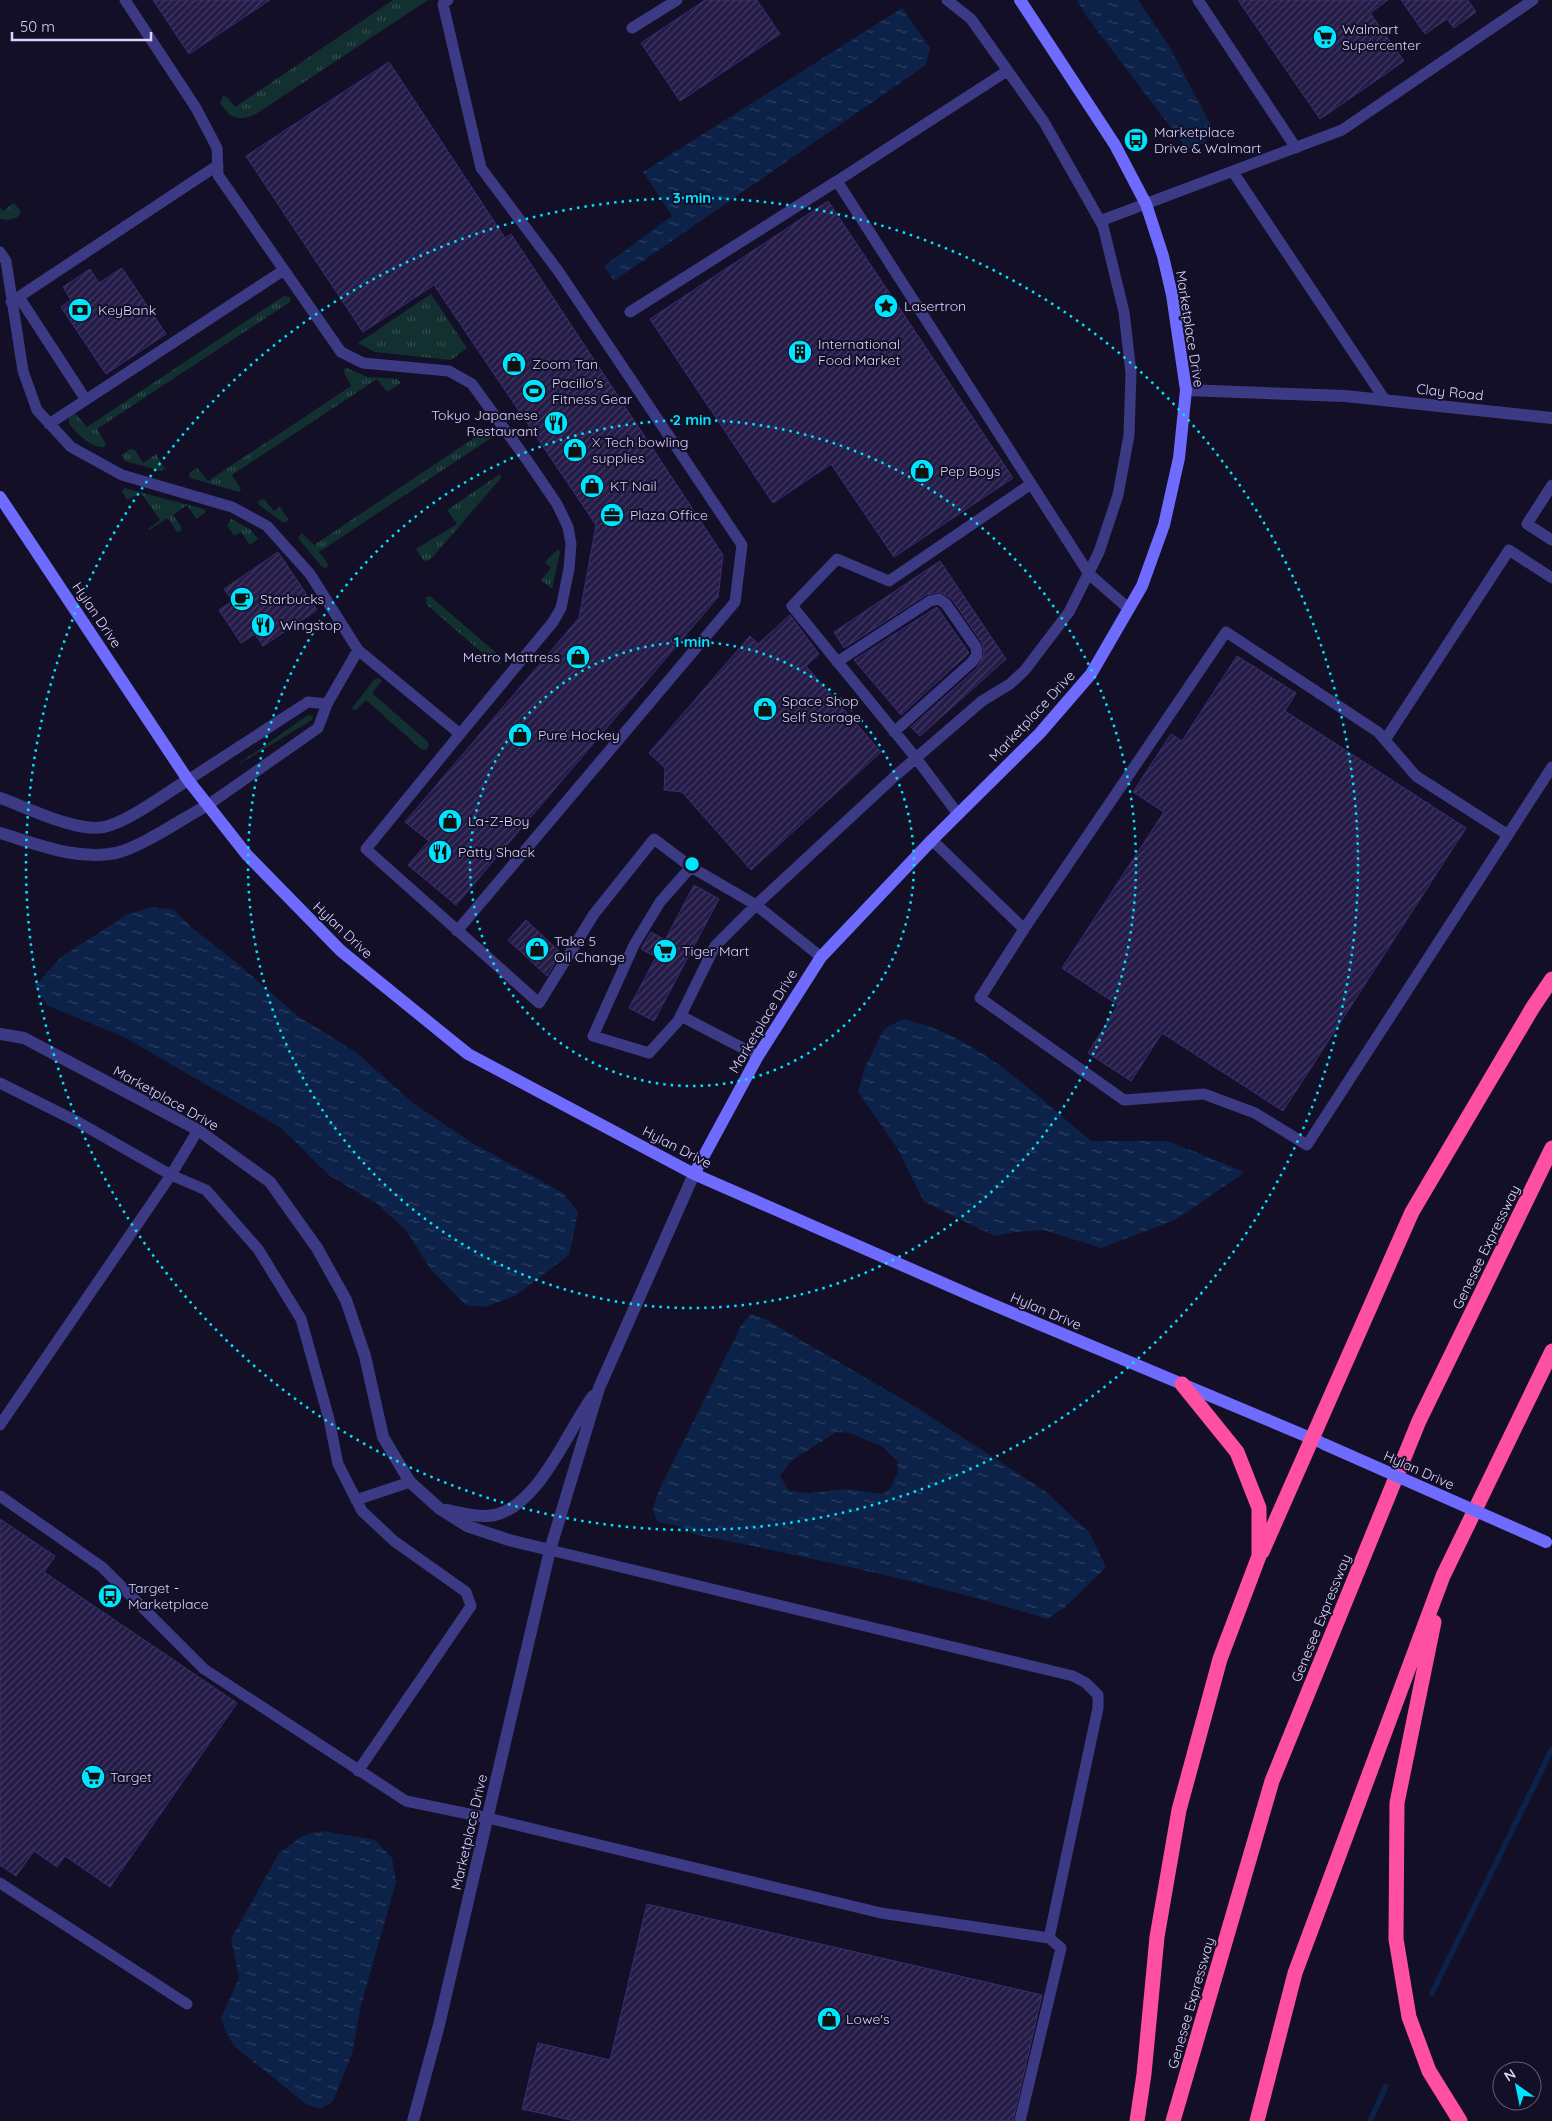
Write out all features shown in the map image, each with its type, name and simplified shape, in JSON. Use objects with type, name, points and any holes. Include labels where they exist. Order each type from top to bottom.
[{"type":"highway","points":[[1137,2121],[1144,2074],[1157,1937],[1179,1810],[1220,1659],[1259,1556],[1318,1441],[1412,1212],[1533,1007],[1552,979]]},
{"type":"highway","name":"Genesee Expressway","points":[[1173,2121],[1272,1782],[1419,1421],[1552,1148]]},
{"type":"highway","points":[[1257,2121],[1295,1973],[1443,1576],[1552,1351]]},
{"type":"highway","points":[[1182,1384],[1237,1452],[1259,1508],[1259,1556]]},
{"type":"highway","points":[[1443,1576],[1397,1803],[1396,1939],[1409,2018],[1429,2071],[1460,2121]]},
{"type":"main road","name":"Marketplace Drive","points":[[694,1174],[758,1056],[821,957],[932,840],[1040,734],[1091,674],[1142,586],[1164,525],[1179,458],[1186,390],[1172,295],[1146,204],[1115,145],[1020,0]]},
{"type":"main road","name":"Hylan Drive","points":[[0,497],[188,780],[247,855],[341,950],[468,1054],[694,1174],[977,1298],[1318,1441],[1549,1543]]},
{"type":"street","name":"Clay Road","points":[[1186,390],[1345,396],[1552,418]]},
{"type":"street","points":[[0,798],[71,824],[104,827],[124,818],[188,780]]},
{"type":"street","points":[[0,833],[75,854],[103,855],[118,852],[143,841],[208,805]]},
{"type":"street","name":"Marketplace Drive","points":[[0,1034],[24,1038],[198,1130],[270,1182],[317,1248],[346,1300],[365,1356],[383,1437],[410,1482],[440,1509],[467,1526],[509,1540],[550,1550]]},
{"type":"street","name":"Marketplace Drive","points":[[413,2121],[439,2025],[550,1550],[599,1388],[694,1174]]},
{"type":"street","name":"Marketplace Drive","points":[[440,1509],[476,1515],[495,1515],[520,1503],[535,1490],[579,1416],[599,1388]]},
{"type":"lane","points":[[125,0],[196,108],[217,148],[218,174],[341,352],[363,363],[449,371],[472,384],[527,460],[565,519],[570,549],[561,608],[553,622],[366,849],[539,1003],[594,914],[654,839],[692,868],[756,905],[821,957]]},
{"type":"lane","points":[[448,0],[442,4],[481,168],[559,272],[742,545],[735,602],[457,930]]},
{"type":"lane","points":[[632,28],[677,0]]},
{"type":"lane","points":[[692,868],[660,902],[634,945],[593,1036],[649,1053],[681,1016],[715,946],[756,905],[916,758],[982,701],[1010,684],[1025,670],[1069,612],[1089,574],[1118,495],[1129,435],[1131,374],[1124,312],[1100,221],[1044,122],[971,19],[947,0]]},
{"type":"lane","points":[[1198,0],[1296,148]]},
{"type":"lane","points":[[1100,221],[1342,130],[1533,0]]},
{"type":"lane","points":[[630,312],[1008,71]]},
{"type":"lane","points":[[15,300],[218,165]]},
{"type":"lane","points":[[1233,172],[1385,400]]},
{"type":"lane","points":[[837,181],[1089,574],[1129,609]]},
{"type":"lane","points":[[0,252],[6,261],[15,300],[23,371],[38,410],[49,424],[71,447],[122,476],[232,507],[266,526],[310,574],[358,650],[460,734]]},
{"type":"lane","points":[[49,424],[284,270]]},
{"type":"lane","points":[[15,300],[86,400]]},
{"type":"lane","points":[[958,814],[916,758],[792,606],[837,559],[889,581],[1031,484]]},
{"type":"lane","points":[[1552,485],[1527,524],[1552,540]]},
{"type":"lane","points":[[1385,740],[1509,550],[1552,578]]},
{"type":"lane","points":[[837,662],[930,601],[939,600],[946,604],[976,647],[976,655],[972,662],[894,732]]},
{"type":"lane","points":[[1508,835],[1416,776],[1378,732],[1226,632],[1024,929],[980,998],[1124,1100],[1204,1094],[1255,1113],[1307,1145],[1508,835],[1552,767]]},
{"type":"lane","points":[[208,805],[318,728],[327,704],[358,650]]},
{"type":"lane","points":[[188,780],[308,702],[327,704]]},
{"type":"lane","points":[[932,840],[1024,929]]},
{"type":"lane","points":[[681,1016],[758,1056]]},
{"type":"lane","points":[[0,1083],[78,1122],[171,1175],[206,1190],[258,1249],[301,1319],[330,1419],[338,1464],[362,1511],[394,1541],[466,1592],[471,1606],[358,1770]]},
{"type":"lane","points":[[0,1425],[171,1175],[198,1130]]},
{"type":"lane","points":[[356,1500],[410,1482]]},
{"type":"lane","points":[[0,1496],[102,1567],[204,1669],[406,1801],[488,1818],[881,1914],[1049,1938],[1061,1948],[1020,2121]]},
{"type":"lane","points":[[550,1550],[1072,1676],[1086,1683],[1098,1695],[1098,1708],[1049,1938]]},
{"type":"lane","points":[[0,1883],[187,2004]]},
{"type":"green space","points":[[393,0],[428,0],[256,114],[244,118],[235,117],[227,112],[220,103],[223,96],[227,97],[235,107]]},
{"type":"green space","points":[[14,203],[21,212],[18,217],[8,220],[0,219],[0,207],[3,211]]},
{"type":"green space","points":[[431,294],[467,348],[451,360],[375,352],[358,343]]},
{"type":"green space","points":[[284,296],[290,297],[290,302],[97,429],[106,444],[104,447],[94,446],[89,443],[69,423],[69,418],[75,413],[87,427]]},
{"type":"green space","points":[[346,368],[368,377],[397,379],[401,383],[387,392],[377,379],[232,475],[241,489],[239,492],[190,478],[189,473],[197,468],[208,481],[351,386],[343,370]]},
{"type":"green space","points":[[486,430],[492,430],[494,436],[319,552],[328,564],[327,568],[322,567],[298,538],[302,533],[314,545]]},
{"type":"green space","points":[[130,449],[135,450],[143,463],[156,454],[165,469],[161,471],[125,461],[122,455]]},
{"type":"green space","points":[[500,474],[501,478],[430,560],[424,561],[416,549],[457,524],[447,510]]},
{"type":"green space","points":[[124,488],[204,509],[206,512],[196,519],[187,505],[173,515],[181,526],[181,531],[177,532],[168,518],[149,530],[160,520],[141,493],[127,500],[122,492]]},
{"type":"green space","points":[[264,499],[274,511],[280,507],[288,519],[286,522],[282,522],[259,505],[258,501]]},
{"type":"green space","points":[[231,519],[250,529],[258,539],[250,545],[241,532],[234,536],[227,525]]},
{"type":"green space","points":[[558,549],[560,552],[552,589],[541,580],[551,568],[545,562]]},
{"type":"green space","points":[[430,596],[501,657],[501,664],[494,663],[427,605],[425,598]]},
{"type":"green space","points":[[379,678],[382,681],[372,693],[427,741],[429,745],[426,750],[421,749],[366,700],[356,710],[351,709],[375,679]]},
{"type":"green space","points":[[308,715],[313,716],[312,720],[234,767]]},
{"type":"water","points":[[1077,0],[1138,0],[1169,46],[1212,127],[1204,143],[1187,149],[1087,17]]},
{"type":"water","points":[[902,8],[930,48],[926,65],[614,281],[604,266],[672,216],[643,172]]},
{"type":"water","points":[[152,907],[174,910],[191,927],[232,959],[298,1016],[357,1053],[413,1103],[474,1144],[563,1193],[578,1212],[569,1255],[515,1296],[484,1307],[466,1305],[431,1270],[405,1229],[377,1204],[329,1175],[281,1128],[124,1037],[48,1006],[35,986],[61,957],[128,914]]},
{"type":"water","points":[[903,1019],[930,1027],[956,1038],[980,1052],[1004,1068],[1091,1141],[1168,1141],[1245,1172],[1175,1220],[1101,1248],[1044,1230],[1015,1232],[995,1236],[924,1202],[899,1151],[858,1092],[865,1067],[884,1029]]},
{"type":"water","points":[[751,1314],[765,1319],[919,1409],[1045,1491],[1089,1532],[1106,1567],[1065,1607],[1047,1619],[916,1582],[694,1534],[677,1526],[657,1521],[653,1510],[658,1492],[741,1326]],"holes":[[[836,1432],[850,1433],[883,1447],[897,1461],[898,1471],[891,1488],[882,1494],[845,1489],[808,1493],[789,1491],[780,1476],[791,1461]]]},
{"type":"water","points":[[323,1831],[375,1840],[392,1858],[396,1882],[361,2005],[352,2054],[333,2101],[321,2109],[306,2104],[235,2047],[227,2035],[221,2018],[239,1978],[231,1939],[279,1853],[302,1836]]},
{"type":"building","points":[[153,0],[270,0],[189,54]]},
{"type":"building","points":[[705,0],[757,0],[780,34],[680,101],[641,43]]},
{"type":"building","name":"Walmart Supercenter","points":[[1238,0],[1388,0],[1370,13],[1404,61],[1320,119]]},
{"type":"building","name":"Walmart Supercenter","points":[[1401,0],[1468,0],[1476,12],[1454,28],[1447,19],[1425,34]]},
{"type":"building","points":[[389,62],[505,238],[511,234],[723,555],[718,597],[456,905],[408,865],[429,841],[405,822],[579,618],[596,525],[434,285],[363,332],[246,156]]},
{"type":"building","name":"International Food Market","points":[[828,201],[1013,478],[894,557],[831,464],[773,503],[650,319]]},
{"type":"building","points":[[122,268],[166,334],[106,374],[61,307],[71,300],[63,287],[90,269],[99,283]]},
{"type":"building","points":[[278,552],[317,610],[263,646],[255,634],[241,643],[219,610],[233,601],[224,589]]},
{"type":"building","points":[[940,561],[1006,659],[920,736],[911,727],[977,668],[984,655],[982,643],[952,599],[940,592],[926,595],[844,648],[834,632]]},
{"type":"building","points":[[937,607],[969,653],[901,715],[854,660]]},
{"type":"building","name":"Space Shop Self Storage","points":[[790,615],[819,654],[806,666],[881,752],[751,870],[682,792],[664,790],[665,768],[649,753],[750,636],[758,644]]},
{"type":"building","points":[[1237,656],[1296,693],[1285,711],[1466,828],[1283,1111],[1162,1033],[1131,1081],[1088,1053],[1118,1005],[1062,968],[1164,812],[1133,792],[1171,734],[1182,741]]},
{"type":"building","points":[[694,885],[719,899],[654,1021],[629,1008],[656,957],[641,949],[651,932],[665,940]]},
{"type":"building","name":"Take 5 Oil Change","points":[[526,920],[561,953],[547,976],[508,940]]},
{"type":"building","name":"Target","points":[[0,1519],[55,1556],[44,1572],[237,1703],[110,1887],[65,1856],[57,1867],[34,1851],[16,1876],[0,1865]]},
{"type":"building","name":"Lowe's","points":[[647,1904],[1042,1995],[1013,2121],[575,2121],[522,2109],[538,2043],[610,2060]]},
{"type":"waterway","points":[[1432,1993],[1552,1749]]},
{"type":"waterway","points":[[1370,2121],[1386,2086]]},
{"type":"place","name":"Walmart Supercenter","points":[[1325,37]]},
{"type":"place","name":"Marketplace Drive & Walmart","points":[[1136,140]]},
{"type":"place","name":"Lasertron","points":[[886,306]]},
{"type":"place","name":"KeyBank","points":[[80,310]]},
{"type":"place","name":"International Food Market","points":[[800,352]]},
{"type":"place","name":"Zoom Tan","points":[[514,364]]},
{"type":"place","name":"Pacillo's Fitness Gear","points":[[534,391]]},
{"type":"place","name":"Tokyo Japanese Restaurant","points":[[556,423]]},
{"type":"place","name":"X Tech bowling supplies","points":[[575,450]]},
{"type":"place","name":"Pep Boys","points":[[922,471]]},
{"type":"place","name":"KT Nail","points":[[592,486]]},
{"type":"place","name":"Plaza Office","points":[[612,515]]},
{"type":"place","name":"Starbucks","points":[[242,599]]},
{"type":"place","name":"Wingstop","points":[[263,625]]},
{"type":"place","name":"Metro Mattress","points":[[578,657]]},
{"type":"place","name":"Space Shop Self Storage","points":[[765,709]]},
{"type":"place","name":"Pure Hockey","points":[[520,735]]},
{"type":"place","name":"La-Z-Boy","points":[[450,821]]},
{"type":"place","name":"Patty Shack","points":[[440,852]]},
{"type":"place","name":"Take 5 Oil Change","points":[[537,949]]},
{"type":"place","name":"Tiger Mart","points":[[665,951]]},
{"type":"place","name":"Target - Marketplace","points":[[110,1596]]},
{"type":"place","name":"Target","points":[[93,1777]]},
{"type":"place","name":"Lowe's","points":[[829,2019]]}]
